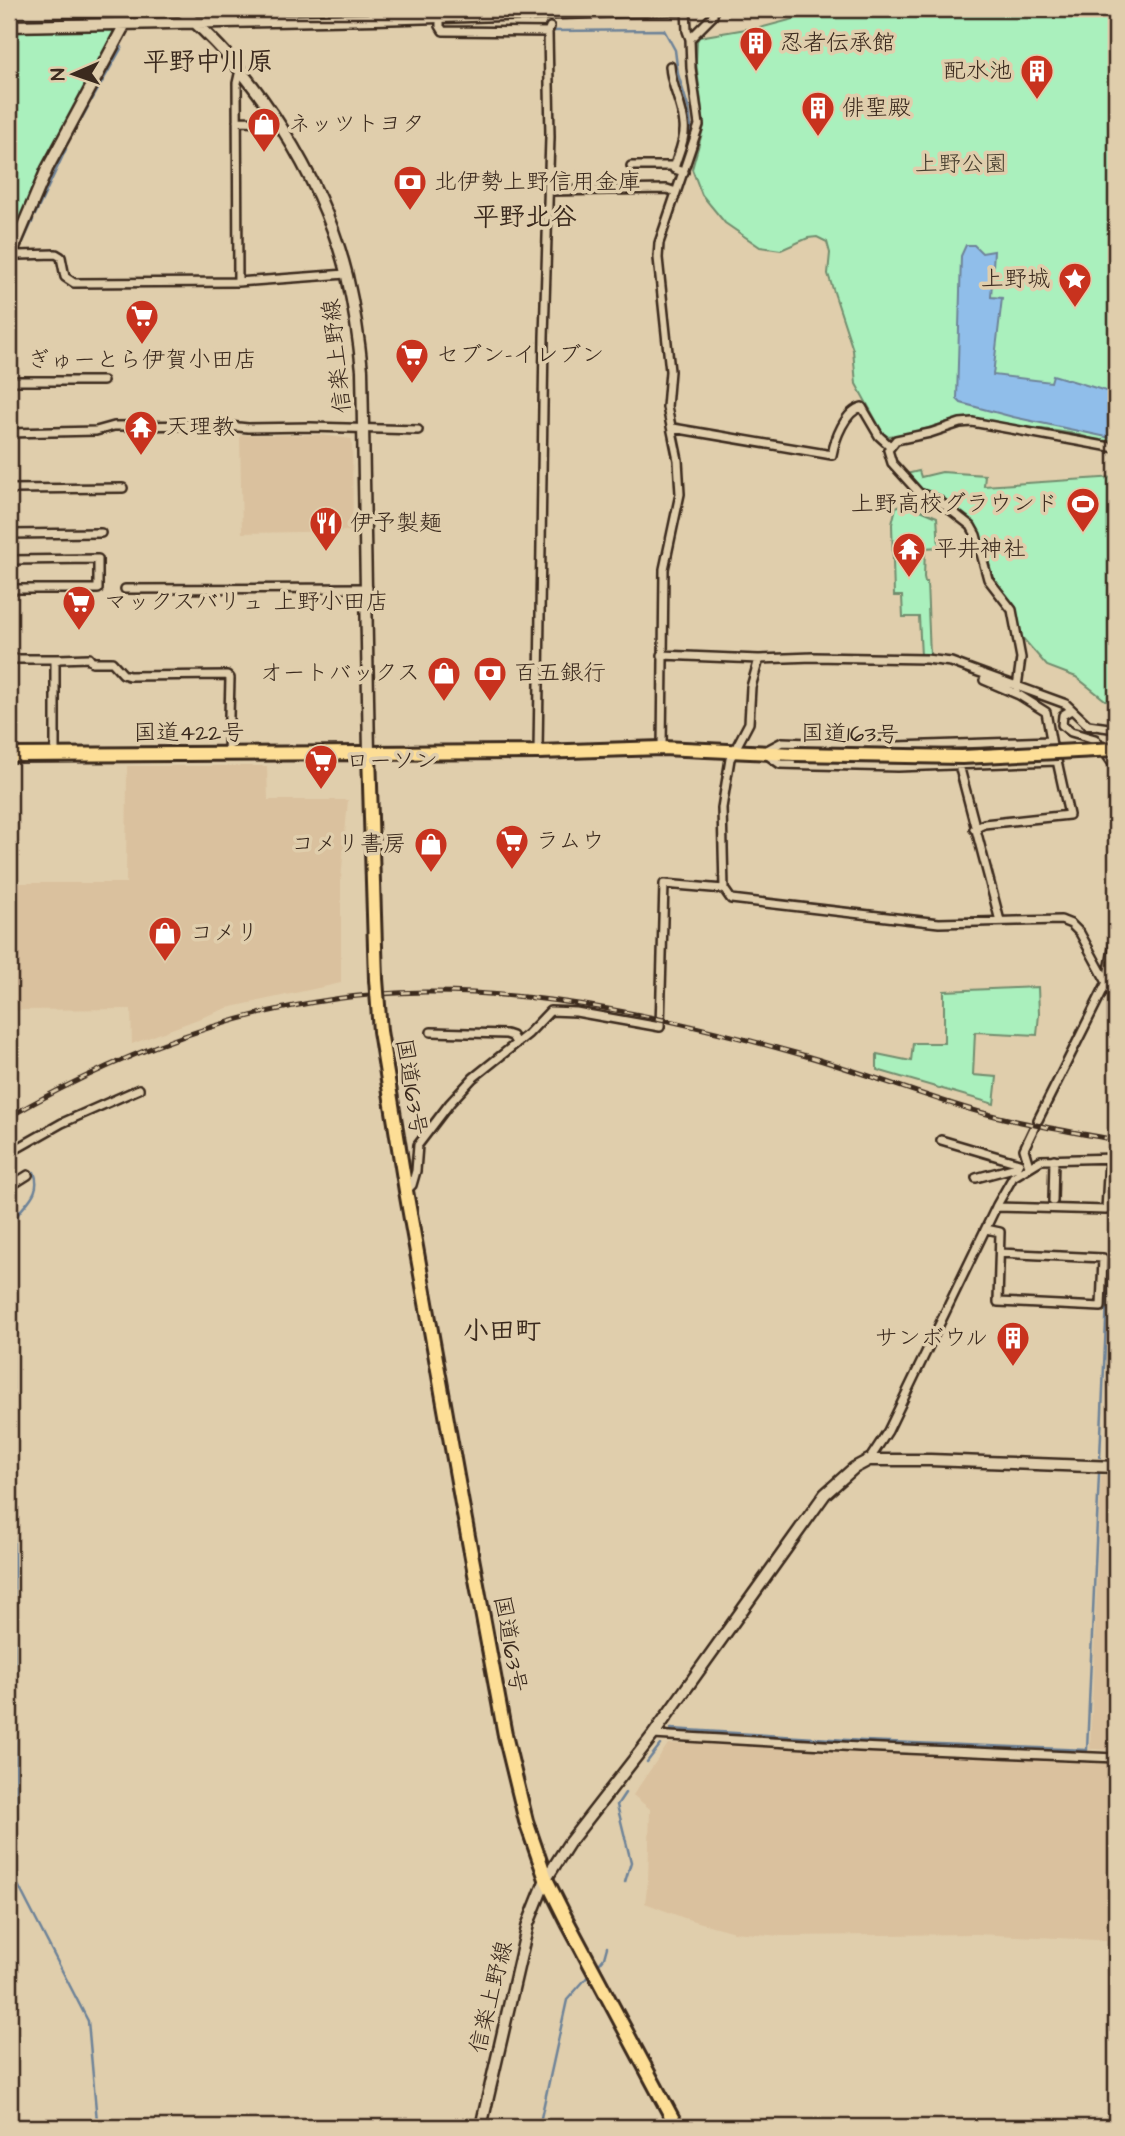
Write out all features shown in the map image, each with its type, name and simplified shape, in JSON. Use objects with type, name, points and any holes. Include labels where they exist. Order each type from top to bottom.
[{"type":"highway","name":"国道163号","points":[[677,2127],[546,1879],[526,1821],[505,1735],[406,1191],[380,1031],[369,753],[663,748],[962,757],[1116,749]]},
{"type":"highway","name":"国道422号","points":[[9,755],[369,753]]},
{"type":"street","name":"信楽上野線","points":[[179,9],[240,70],[276,122],[312,183],[333,233],[346,274],[358,331],[362,370],[369,753]]},
{"type":"street","points":[[9,26],[376,14],[440,16],[687,9],[687,31],[699,125],[660,237],[658,258],[670,371],[667,407],[678,460],[680,494],[664,569],[663,748]]},
{"type":"street","points":[[690,39],[713,16],[713,9]]},
{"type":"street","points":[[440,16],[443,30],[549,32],[550,137],[538,752]]},
{"type":"street","points":[[125,24],[47,169],[10,255],[56,254],[61,257],[65,277],[74,284],[238,282],[346,274]]},
{"type":"street","points":[[670,66],[671,80],[684,123],[674,169],[684,172]]},
{"type":"street","points":[[238,282],[237,83],[240,70]]},
{"type":"street","points":[[237,121],[276,122]]},
{"type":"street","points":[[631,166],[675,166]]},
{"type":"street","points":[[548,191],[667,189],[676,192]]},
{"type":"street","points":[[9,381],[103,381]]},
{"type":"street","points":[[673,428],[832,455],[848,415],[862,407],[879,436],[890,446]]},
{"type":"street","points":[[1017,687],[1021,659],[1012,610],[988,579],[976,535],[971,526],[938,500],[919,493],[892,463],[888,450],[896,440],[972,422],[1116,448]]},
{"type":"street","points":[[9,433],[180,425],[418,430]]},
{"type":"street","points":[[9,489],[123,488]]},
{"type":"street","points":[[9,534],[101,533]]},
{"type":"street","points":[[9,560],[98,559],[98,589],[9,589]]},
{"type":"street","points":[[125,589],[368,588]]},
{"type":"street","points":[[662,655],[759,659],[926,659],[951,662],[1066,704],[1088,725],[1116,729]]},
{"type":"street","points":[[9,659],[89,658],[92,662],[113,662],[123,674],[129,676],[227,675],[230,678],[228,754]]},
{"type":"street","points":[[55,755],[55,662],[59,659]]},
{"type":"street","points":[[759,659],[751,687],[749,723],[730,759],[722,808],[724,890],[731,898],[939,923],[1061,920],[1071,924],[1080,933],[1116,999]]},
{"type":"street","points":[[972,671],[971,675],[1019,695],[1046,712],[1069,815],[984,824],[974,829]]},
{"type":"street","points":[[1071,710],[1063,715],[1062,726],[1071,732],[1095,739],[1116,768]]},
{"type":"street","points":[[1051,741],[897,747],[782,742],[763,752],[780,764],[898,767],[1057,761]]},
{"type":"street","points":[[959,765],[1000,921]]},
{"type":"street","points":[[406,1191],[412,1185],[416,1171],[418,1145],[450,1103],[473,1078],[528,1034],[550,1011],[576,1012],[660,1027],[664,884],[724,890]]},
{"type":"street","points":[[1038,1120],[1107,982],[1116,932]]},
{"type":"street","points":[[431,1032],[506,1034],[512,1036],[516,1043]]},
{"type":"street","points":[[9,1153],[62,1123],[139,1088]]},
{"type":"street","points":[[869,1460],[888,1431],[1013,1177],[1034,1128]]},
{"type":"street","points":[[941,1140],[1018,1165]]},
{"type":"street","points":[[1024,1149],[1029,1166]]},
{"type":"street","points":[[996,1207],[1106,1210],[1113,1158],[1041,1160],[1013,1177]]},
{"type":"street","points":[[1054,1159],[1054,1201]]},
{"type":"street","points":[[976,1178],[1018,1165]]},
{"type":"street","points":[[9,1187],[28,1175]]},
{"type":"street","points":[[986,1228],[1000,1232],[998,1301],[1101,1307],[1103,1258],[1000,1253]]},
{"type":"street","name":"信楽上野線","points":[[481,2127],[528,1924],[546,1879],[604,1796],[653,1735],[825,1494],[854,1468],[869,1460]]},
{"type":"street","points":[[869,1460],[1116,1467]]},
{"type":"street","points":[[653,1735],[1116,1758]]},
{"type":"shaded area","points":[[240,435],[321,435],[352,439],[353,531],[242,533]]},
{"type":"shaded area","points":[[127,766],[267,766],[268,800],[348,800],[341,880],[341,983],[227,1008],[132,1044],[131,1009],[16,1010],[15,883],[126,883]]},
{"type":"shaded area","points":[[1101,1475],[1116,1475],[1116,1750],[1090,1749]]},
{"type":"shaded area","points":[[695,1743],[1116,1763],[1116,1941],[976,1934],[782,1936],[734,1932],[684,1918],[645,1903],[650,1809],[633,1795],[668,1744]]},
{"type":"green space","name":"上野公園","points":[[831,9],[1116,9],[1116,444],[1075,434],[977,419],[954,421],[887,436],[856,384],[853,350],[828,274],[830,253],[827,242],[817,237],[808,238],[781,250],[760,247],[725,223],[702,195],[692,169],[704,126],[696,62],[699,37],[752,30]]},
{"type":"green space","points":[[124,24],[9,256],[9,27]]},
{"type":"green space","points":[[919,471],[921,477],[942,472],[985,475],[984,486],[1116,477],[1116,700],[1105,700],[1076,677],[1047,666],[1020,635],[1016,612],[991,578],[980,535],[974,526],[920,489],[906,474]]},
{"type":"green space","name":"平井神社","points":[[911,506],[937,517],[939,547],[925,548],[924,577],[927,582],[930,656],[921,656],[919,617],[903,617],[902,596],[894,596],[892,524],[896,507]]},
{"type":"green space","points":[[1038,987],[1037,1035],[975,1032],[973,1075],[997,1077],[994,1104],[877,1070],[877,1054],[911,1061],[913,1043],[944,1043],[944,991]]},
{"type":"water","points":[[966,245],[974,245],[982,253],[994,251],[991,297],[1002,298],[993,375],[1051,382],[1053,375],[1116,394],[1116,439],[1013,417],[961,403],[957,399],[961,256]]},
{"type":"waterway","points":[[552,31],[664,30],[675,50],[678,74],[689,110],[691,128],[682,159]]},
{"type":"waterway","points":[[519,35],[532,35]]},
{"type":"waterway","points":[[92,100],[122,47]]},
{"type":"waterway","points":[[82,118],[88,107]]},
{"type":"waterway","points":[[35,215],[66,149]]},
{"type":"waterway","points":[[23,242],[33,220]]},
{"type":"waterway","points":[[9,274],[17,255]]},
{"type":"waterway","points":[[9,720],[9,743]]},
{"type":"waterway","points":[[10,834],[10,1102],[13,1131]]},
{"type":"waterway","points":[[1100,1457],[1113,1163]]},
{"type":"waterway","points":[[34,1172],[35,1189],[17,1215],[11,1231],[17,1883],[88,2021],[97,2121],[101,2127]]},
{"type":"waterway","points":[[671,1729],[864,1741],[1087,1750],[1099,1474]]},
{"type":"waterway","points":[[647,1762],[660,1745]]},
{"type":"waterway","points":[[625,1793],[617,1805],[631,1862],[625,1882]]},
{"type":"waterway","points":[[596,1968],[604,1958],[607,1947]]},
{"type":"waterway","points":[[539,2127],[567,2000],[591,1973]]},
{"type":"railway","points":[[9,1117],[106,1067],[209,1028],[261,1013],[315,1002],[424,992],[519,996],[661,1019],[821,1060],[987,1114],[1116,1140]]},
{"type":"place","name":"忍者伝承館","points":[[756,73]]},
{"type":"place","name":"配水池","points":[[1037,101]]},
{"type":"place","name":"俳聖殿","points":[[818,138]]},
{"type":"place","name":"ネッツトヨタ","points":[[264,154]]},
{"type":"place","name":"北伊勢上野信用金庫","points":[[410,212]]},
{"type":"place","name":"上野城","points":[[1075,309]]},
{"type":"place","name":"ぎゅーとら伊賀小田店","points":[[142,346]]},
{"type":"place","name":"セブン-イレブン","points":[[412,385]]},
{"type":"place","name":"天理教","points":[[141,457]]},
{"type":"place","name":"上野高校グラウンド","points":[[1083,534]]},
{"type":"place","name":"伊予製麺","points":[[326,553]]},
{"type":"place","name":"平井神社","points":[[909,579]]},
{"type":"place","name":"マックスバリュ 上野小田店","points":[[79,632]]},
{"type":"place","name":"オートバックス","points":[[444,703]]},
{"type":"place","name":"百五銀行","points":[[490,703]]},
{"type":"place","name":"ローソン","points":[[321,791]]},
{"type":"place","name":"ラムウ","points":[[512,871]]},
{"type":"place","name":"コメリ書房","points":[[431,874]]},
{"type":"place","name":"コメリ","points":[[165,963]]},
{"type":"place","name":"サンボウル","points":[[1013,1368]]},
{"type":"district","name":"平野中川原","points":[[208,62]]},
{"type":"district","name":"平野北谷","points":[[525,217]]},
{"type":"district","name":"小田町","points":[[502,1331]]}]
